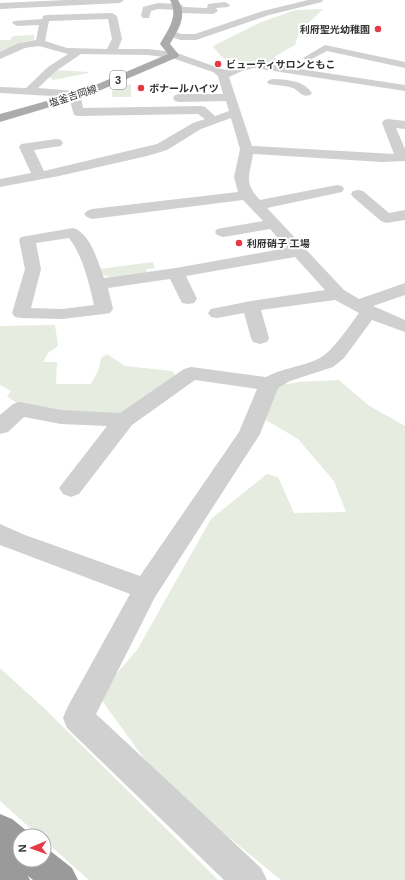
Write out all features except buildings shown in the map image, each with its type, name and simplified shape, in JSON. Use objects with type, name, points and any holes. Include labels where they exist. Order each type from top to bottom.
[{"type":"highway","points":[[0,831],[12,841]]},
{"type":"highway","points":[[0,868],[12,880]]},
{"type":"highway","points":[[46,868],[60,880]]},
{"type":"main road","points":[[174,55],[165,44],[179,17],[178,6]]},
{"type":"main road","name":"塩釜吉岡線","points":[[0,118],[79,95],[131,75],[174,55]]},
{"type":"street","points":[[0,6],[120,0]]},
{"type":"street","points":[[170,34],[181,37],[196,37],[266,13],[319,0]]},
{"type":"street","points":[[146,16],[146,9],[158,6],[178,6],[213,11],[211,6],[226,5]]},
{"type":"street","points":[[0,56],[23,45],[40,43],[58,49],[74,48],[111,52],[117,39],[112,16],[73,21],[46,18]]},
{"type":"street","points":[[174,55],[241,21]]},
{"type":"street","points":[[17,23],[45,22],[40,43]]},
{"type":"street","points":[[314,44],[325,48],[405,65]]},
{"type":"street","points":[[29,91],[74,48]]},
{"type":"street","points":[[308,58],[325,48]]},
{"type":"street","points":[[118,52],[148,52],[174,55],[220,73],[254,65],[405,88]]},
{"type":"street","points":[[188,70],[250,78]]},
{"type":"street","points":[[220,73],[230,97],[247,149],[247,156],[240,179],[242,186],[252,200],[276,224],[338,294],[363,308],[405,326]]},
{"type":"street","points":[[266,81],[296,85],[306,93]]},
{"type":"street","points":[[0,90],[79,95],[78,112],[201,110],[213,120]]},
{"type":"street","points":[[166,98],[180,92],[230,97]]},
{"type":"street","points":[[0,183],[59,172],[142,153],[162,147],[191,129],[235,113]]},
{"type":"street","points":[[247,149],[276,152],[324,152],[372,158],[402,158],[388,123],[405,124]]},
{"type":"street","points":[[39,175],[26,148],[56,142]]},
{"type":"street","points":[[92,214],[252,200],[337,189]]},
{"type":"street","points":[[358,194],[386,218],[405,215]]},
{"type":"street","points":[[223,232],[276,224]]},
{"type":"street","points":[[73,233],[82,244],[98,284],[104,309],[62,314],[21,313],[33,269],[27,240],[73,233]]},
{"type":"street","points":[[98,284],[176,273],[300,251]]},
{"type":"street","points":[[176,273],[188,299]]},
{"type":"street","points":[[71,488],[124,420],[191,373],[269,384],[283,376],[326,363],[337,354],[363,308],[405,288]]},
{"type":"street","points":[[217,313],[251,306],[338,294]]},
{"type":"street","points":[[251,306],[260,338]]},
{"type":"street","points":[[249,880],[78,718],[146,589],[249,434],[269,384]]},
{"type":"street","points":[[0,427],[20,409],[61,417],[124,420]]},
{"type":"street","points":[[0,534],[16,542],[146,589]]},
{"type":"shaded area","points":[[323,9],[299,32],[295,45],[274,57],[280,65],[249,64],[232,61],[221,56],[213,46],[259,23],[295,10]]},
{"type":"shaded area","points":[[34,35],[34,40],[22,42],[0,53],[0,40],[10,40],[13,36]]},
{"type":"shaded area","points":[[56,70],[88,73],[53,80],[49,77]]},
{"type":"shaded area","points":[[131,84],[131,97],[112,97],[112,91]]},
{"type":"shaded area","points":[[153,262],[155,268],[146,269],[147,272],[110,277],[100,274],[99,269]]},
{"type":"shaded area","points":[[55,325],[58,346],[48,353],[43,362],[57,362],[56,384],[91,384],[98,371],[101,358],[107,354],[125,366],[172,371],[175,375],[123,415],[70,413],[19,405],[7,396],[11,391],[0,385],[0,326]]},
{"type":"shaded area","points":[[339,380],[368,405],[405,426],[405,880],[281,880],[161,782],[98,695],[137,650],[211,519],[267,474],[278,477],[294,513],[346,512],[334,481],[298,439],[266,420],[275,386],[299,382]]},
{"type":"shaded area","points":[[0,668],[45,709],[218,880],[89,880],[52,847],[52,828],[30,828],[0,801]]},
{"type":"place","name":"利府聖光幼稚園","points":[[378,29]]},
{"type":"place","name":"ビューティサロンともこ","points":[[218,64]]},
{"type":"place","name":"ボナールハイツ","points":[[141,88]]},
{"type":"place","name":"利府硝子 工場","points":[[239,243]]}]
